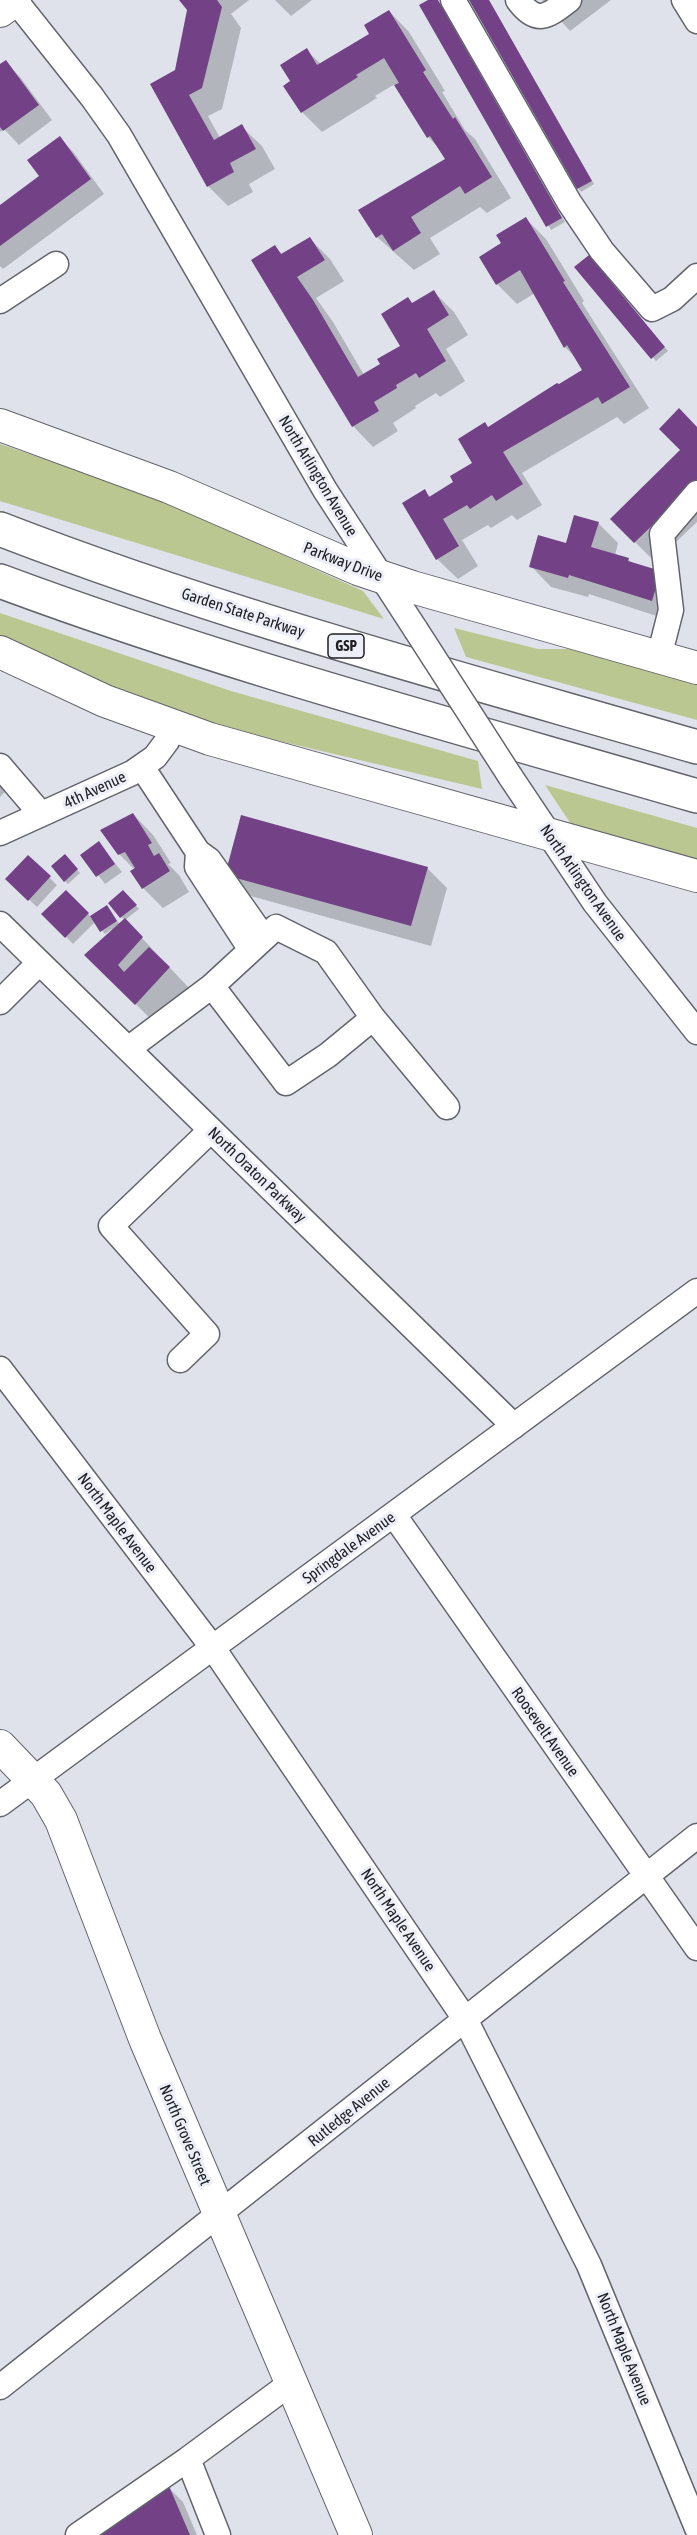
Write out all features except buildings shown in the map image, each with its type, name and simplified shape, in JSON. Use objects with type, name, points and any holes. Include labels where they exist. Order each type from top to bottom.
[{"type":"highway","name":"Garden State Parkway","points":[[0,530],[208,603],[329,641],[697,747]]},
{"type":"highway","points":[[0,581],[111,621],[233,660],[697,796]]},
{"type":"main road","points":[[0,11],[15,0]]},
{"type":"main road","name":"Parkway Drive","points":[[0,425],[147,479],[305,548],[380,576],[697,668]]},
{"type":"main road","points":[[0,652],[79,691],[174,726],[278,759],[697,876]]},
{"type":"main road","name":"North Grove Street","points":[[0,1746],[46,1794],[61,1820],[146,2039],[219,2216],[356,2535]]},
{"type":"street","name":"North Arlington Avenue","points":[[15,0],[92,97],[119,135],[307,459],[380,576],[548,834],[600,910],[697,1032]]},
{"type":"street","points":[[453,0],[569,202],[602,251],[652,309],[672,299],[697,276]]},
{"type":"street","points":[[518,0],[527,12],[541,17],[548,16],[569,0]]},
{"type":"street","points":[[684,0],[697,21]]},
{"type":"street","points":[[0,302],[56,264]]},
{"type":"street","points":[[659,657],[671,610],[662,534],[697,493]]},
{"type":"street","name":"4th Avenue","points":[[0,832],[142,767],[162,748],[174,726]]},
{"type":"street","points":[[0,766],[41,814]]},
{"type":"street","points":[[142,767],[198,852],[197,867],[257,944]]},
{"type":"street","name":"North Oraton Parkway","points":[[0,924],[514,1426]]},
{"type":"street","points":[[128,1049],[212,986],[276,927],[326,952],[373,1018],[447,1107]]},
{"type":"street","points":[[0,1002],[39,963]]},
{"type":"street","points":[[212,986],[286,1083],[328,1055],[373,1018]]},
{"type":"street","points":[[180,1360],[207,1334],[111,1226],[212,1130]]},
{"type":"street","name":"Springdale Avenue","points":[[0,1804],[697,1291]]},
{"type":"street","name":"North Maple Avenue","points":[[0,1369],[213,1648],[465,2019],[590,2265],[697,2528]]},
{"type":"street","name":"Roosevelt Avenue","points":[[394,1515],[697,1948]]},
{"type":"street","name":"Rutledge Avenue","points":[[3,2378],[219,2216],[697,1836]]},
{"type":"street","points":[[78,2535],[188,2459],[291,2383]]},
{"type":"street","points":[[188,2459],[218,2535]]},
{"type":"green space","points":[[0,444],[147,494],[363,591],[384,619],[0,501]]},
{"type":"green space","points":[[0,613],[231,691],[478,761],[482,789],[216,726],[48,662],[0,636]]},
{"type":"green space","points":[[454,628],[538,649],[573,649],[697,683],[697,720],[466,657]]},
{"type":"green space","points":[[545,785],[697,828],[697,866],[577,833]]}]
